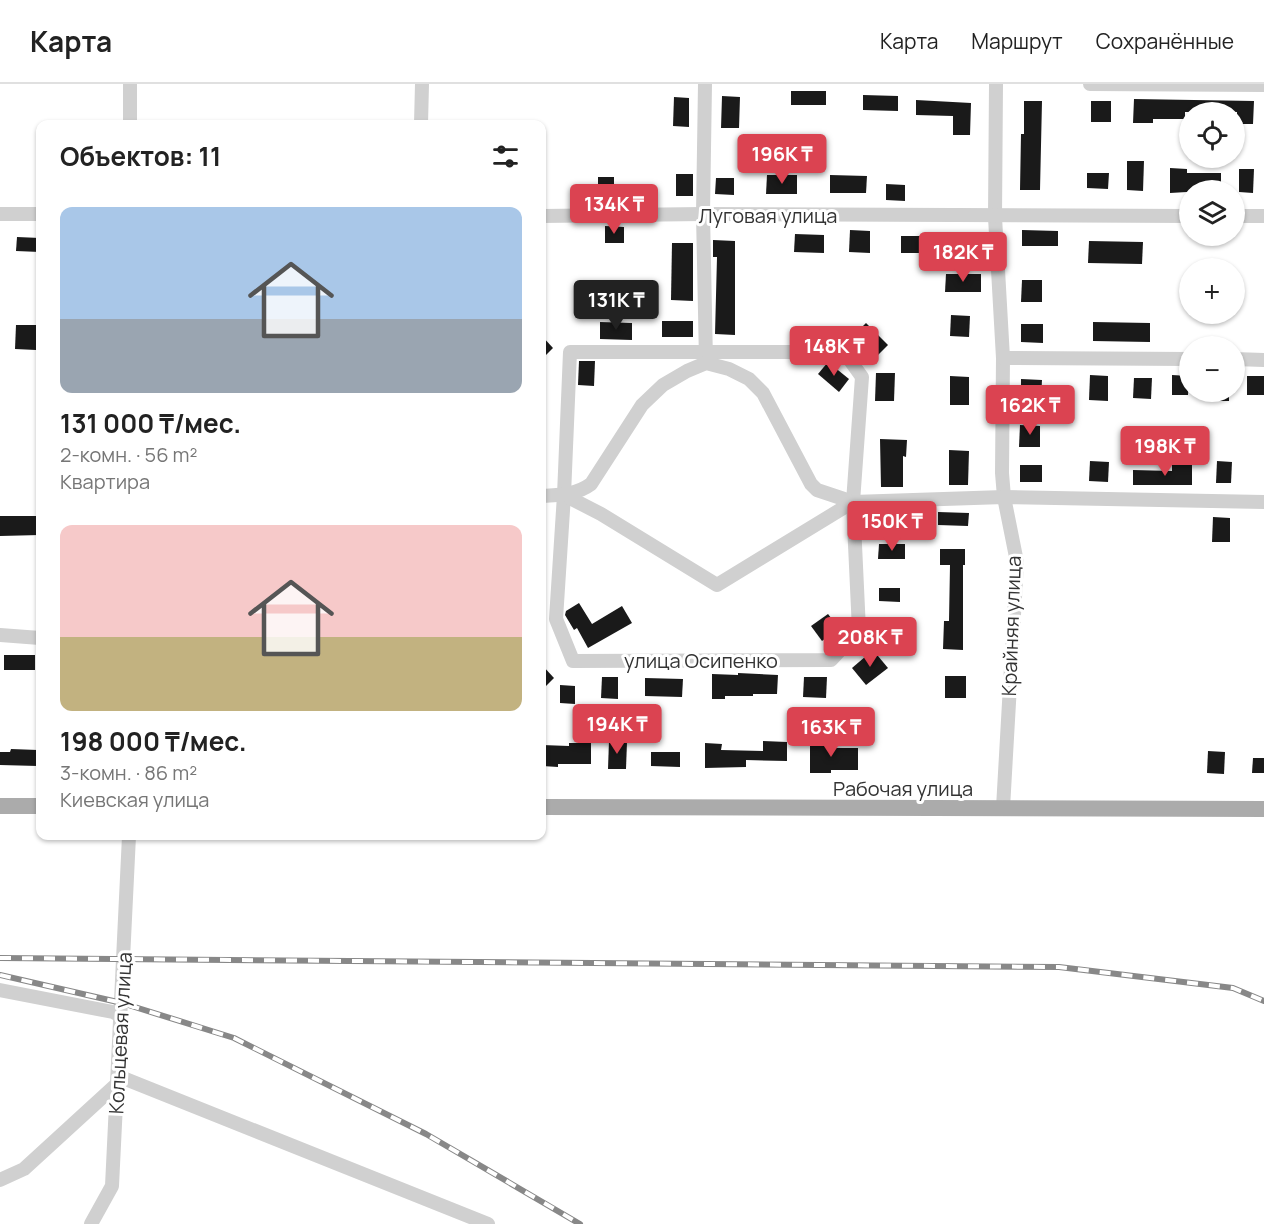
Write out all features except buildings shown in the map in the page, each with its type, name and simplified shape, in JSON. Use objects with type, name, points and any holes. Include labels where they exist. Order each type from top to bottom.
[{"type":"main road","points":[[0,806],[36,806]]},
{"type":"main road","name":"Рабочая улица","points":[[546,807],[1264,809]]},
{"type":"street","points":[[130,84],[130,120]]},
{"type":"street","points":[[421,120],[422,84]]},
{"type":"street","points":[[705,84],[703,214],[706,357]]},
{"type":"street","name":"Крайняя улица","points":[[996,84],[995,216],[1003,358],[1002,473],[1004,497],[1017,562],[1003,808]]},
{"type":"street","points":[[1090,84],[1264,85]]},
{"type":"street","points":[[0,214],[36,214]]},
{"type":"street","name":"Луговая улица","points":[[546,216],[703,214],[1179,216]]},
{"type":"street","points":[[1245,216],[1264,216]]},
{"type":"street","name":"улица Осипенко","points":[[570,352],[706,357],[844,352],[862,377],[854,502],[859,630],[831,660],[573,661],[556,619],[564,495],[570,352]]},
{"type":"street","points":[[546,496],[564,495],[585,489],[591,484],[642,405],[663,385],[706,357]]},
{"type":"street","points":[[706,357],[749,379],[763,393],[811,484],[817,490],[854,502],[1004,497],[1264,502]]},
{"type":"street","points":[[1003,358],[1179,359]]},
{"type":"street","points":[[1245,359],[1264,360]]},
{"type":"street","points":[[564,495],[601,514],[717,585],[854,502]]},
{"type":"street","points":[[0,634],[36,638]]},
{"type":"street","name":"Кольцевая улица","points":[[91,1224],[112,1186],[129,840]]},
{"type":"street","points":[[0,990],[113,1012],[122,1017]]},
{"type":"street","points":[[0,1180],[24,1169],[118,1079],[488,1224]]},
{"type":"railway","points":[[0,958],[1059,967],[1233,988],[1264,1001]]},
{"type":"railway","points":[[0,975],[122,1003],[234,1038],[426,1134],[580,1224]]}]
